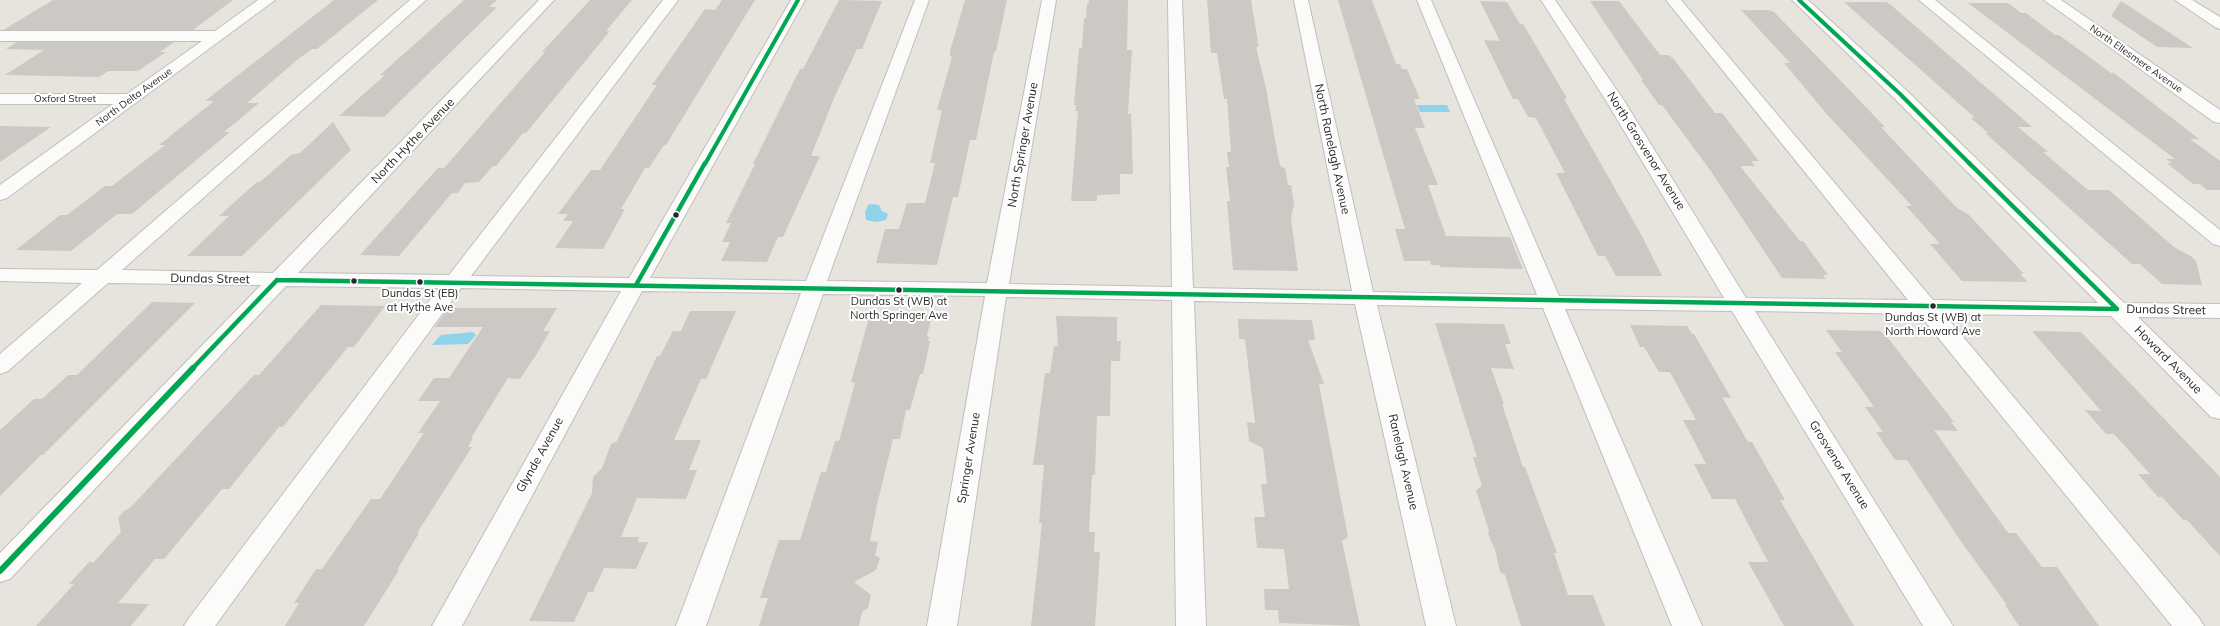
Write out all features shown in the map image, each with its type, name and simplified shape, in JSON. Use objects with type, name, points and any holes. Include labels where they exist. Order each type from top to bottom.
[{"type":"street","name":"North Delta Avenue","points":[[0,194],[268,0]]},
{"type":"street","points":[[0,366],[419,0]]},
{"type":"street","name":"North Hythe Avenue","points":[[0,571],[277,280],[416,138],[547,0]]},
{"type":"street","points":[[199,626],[456,282],[671,0]]},
{"type":"street","name":"Glynde Avenue","points":[[447,626],[621,307],[636,285],[798,0]]},
{"type":"street","points":[[691,626],[814,288],[922,0]]},
{"type":"street","name":"North Springer Avenue","points":[[997,290],[1049,0]]},
{"type":"street","points":[[1175,0],[1191,626]]},
{"type":"street","name":"North Ranelagh Avenue","points":[[1300,0],[1364,298]]},
{"type":"street","points":[[1424,0],[1549,302],[1687,626]]},
{"type":"street","name":"North Grosvenor Avenue","points":[[1548,0],[1614,99],[1739,304]]},
{"type":"street","points":[[1673,0],[2189,626]]},
{"type":"street","name":"Howard Avenue","points":[[1799,0],[1900,94],[2220,411]]},
{"type":"street","points":[[1926,0],[2220,240]]},
{"type":"street","name":"North Ellesmere Avenue","points":[[2051,0],[2220,118]]},
{"type":"street","points":[[2182,0],[2220,24]]},
{"type":"street","points":[[0,36],[218,36]]},
{"type":"street","name":"Oxford Street","points":[[0,99],[130,100]]},
{"type":"street","name":"Dundas Street","points":[[0,275],[997,290],[1549,302],[2220,311]]},
{"type":"street","name":"Springer Avenue","points":[[942,626],[997,290]]},
{"type":"street","name":"Ranelagh Avenue","points":[[1364,298],[1441,626]]},
{"type":"street","name":"Grosvenor Avenue","points":[[1739,304],[1938,626]]},
{"type":"water","points":[[1417,105],[1447,105],[1450,112],[1420,112]]},
{"type":"water","points":[[868,205],[879,205],[882,211],[888,214],[886,220],[877,222],[866,220],[865,213]]},
{"type":"water","points":[[473,332],[476,335],[468,344],[432,345],[441,335]]},
{"type":"building","points":[[53,0],[233,0],[193,30],[3,30]]},
{"type":"building","points":[[334,0],[378,0],[317,49],[312,49],[297,60],[247,103],[259,103],[224,132],[230,132],[132,214],[117,214],[71,251],[16,250],[60,215],[67,215],[105,186],[112,186],[165,145],[159,145],[214,101],[205,101]]},
{"type":"building","points":[[464,0],[497,0],[489,7],[497,7],[384,117],[339,116],[385,75],[380,75]]},
{"type":"building","points":[[590,0],[632,0],[606,31],[610,31],[526,133],[523,133],[496,166],[493,166],[479,182],[465,183],[458,193],[452,193],[399,256],[360,255],[438,168],[444,168],[545,52],[542,52]]},
{"type":"building","points":[[722,0],[755,0],[666,145],[664,145],[649,168],[645,168],[621,209],[625,209],[603,249],[555,248],[573,221],[563,221],[568,214],[558,214],[591,170],[600,170],[657,85],[652,85],[705,9],[715,10]]},
{"type":"building","points":[[839,0],[882,1],[862,49],[857,49],[835,96],[811,156],[820,156],[783,237],[778,237],[767,262],[721,261],[730,242],[722,242],[731,223],[726,223],[755,164],[753,164],[800,69],[803,69]]},
{"type":"building","points":[[965,0],[1007,0],[996,51],[994,52],[976,140],[970,140],[958,197],[953,197],[937,265],[876,263],[885,229],[899,229],[907,203],[925,203],[935,163],[930,163],[942,110],[937,110],[952,57],[950,56],[950,51]]},
{"type":"building","points":[[1089,0],[1128,0],[1127,50],[1132,50],[1128,114],[1131,114],[1133,174],[1120,174],[1120,194],[1097,195],[1097,201],[1071,201],[1078,111],[1075,111],[1076,105],[1074,105],[1079,48],[1082,48],[1084,18],[1086,18],[1087,3],[1089,3]]},
{"type":"building","points":[[1207,0],[1251,0],[1257,36],[1258,47],[1256,47],[1266,88],[1279,162],[1281,167],[1285,168],[1288,185],[1291,185],[1294,205],[1291,218],[1298,271],[1233,270],[1227,201],[1230,201],[1226,167],[1229,167],[1227,152],[1231,152],[1227,99],[1224,99],[1217,53],[1211,53]]},
{"type":"building","points":[[1338,0],[1372,0],[1396,64],[1400,64],[1402,69],[1407,69],[1420,99],[1414,99],[1425,128],[1415,128],[1438,185],[1428,185],[1446,236],[1510,237],[1523,269],[1440,267],[1439,265],[1431,265],[1430,261],[1404,261],[1395,229],[1405,229]]},
{"type":"building","points":[[1480,1],[1507,2],[1520,24],[1523,24],[1567,98],[1564,99],[1642,236],[1662,276],[1616,276],[1605,256],[1598,256],[1556,173],[1565,173],[1536,118],[1528,117],[1518,99],[1513,99],[1484,40],[1500,41]]},
{"type":"building","points":[[1590,1],[1619,1],[1660,55],[1668,55],[1673,58],[1715,113],[1722,113],[1759,161],[1751,161],[1755,166],[1740,166],[1800,241],[1803,241],[1828,275],[1823,275],[1826,279],[1782,278],[1710,170],[1662,105],[1659,105],[1641,80],[1643,80]]},
{"type":"building","points":[[2121,1],[2193,48],[2157,47],[2111,16]]},
{"type":"building","points":[[1844,2],[1886,2],[1891,5],[2032,127],[2018,127],[2048,152],[2043,152],[2088,190],[2109,190],[2174,247],[2192,257],[2196,261],[2202,285],[2162,284],[2140,264],[2132,264],[1985,133],[1988,133],[1971,118],[1974,117]]},
{"type":"building","points":[[1968,3],[2008,3],[2021,13],[2026,13],[2055,35],[2059,35],[2111,73],[2114,73],[2199,139],[2190,139],[2220,161],[2220,190],[2207,190],[2200,184],[2193,184],[2167,163],[2172,163],[2166,159],[2175,159]]},
{"type":"building","points":[[1741,10],[1768,10],[1774,12],[1885,127],[1881,127],[1957,208],[1969,215],[2024,274],[2020,274],[2028,282],[1962,281],[1930,244],[1940,244],[1906,206],[1912,206],[1825,112],[1784,63],[1790,63]]},
{"type":"building","points":[[17,42],[174,42],[160,52],[166,52],[138,71],[108,71],[99,77],[5,75],[44,50],[6,49]]},
{"type":"building","points":[[333,122],[351,150],[242,256],[187,256],[229,216],[219,216],[257,182],[260,182],[291,155],[300,153]]},
{"type":"building","points":[[0,126],[51,127],[0,162]]},
{"type":"building","points":[[152,302],[195,303],[0,496],[0,430],[34,399],[42,399],[68,375],[77,375]]},
{"type":"building","points":[[321,305],[385,306],[354,347],[348,347],[283,427],[279,427],[229,489],[222,489],[164,559],[155,559],[118,603],[149,604],[131,626],[36,626],[74,584],[69,584],[89,562],[94,562],[121,532],[118,518],[124,511],[130,508],[254,375],[259,375]]},
{"type":"building","points":[[448,308],[557,308],[543,331],[550,331],[538,352],[520,379],[508,378],[471,438],[473,438],[468,447],[472,447],[417,533],[419,533],[397,570],[399,570],[364,626],[285,626],[299,603],[294,603],[316,569],[322,569],[371,499],[380,499],[424,433],[418,433],[440,401],[418,401],[434,378],[449,378],[483,327],[435,327]]},
{"type":"building","points":[[690,311],[736,311],[706,379],[701,379],[674,440],[701,440],[689,470],[697,470],[686,499],[637,498],[621,537],[639,537],[638,542],[648,542],[636,569],[604,568],[593,592],[588,592],[574,622],[529,621],[592,493],[593,477],[602,468],[611,444],[617,441],[657,356],[660,356],[673,331],[681,331]]},
{"type":"building","points":[[870,314],[932,315],[927,336],[929,337],[928,341],[930,341],[923,374],[920,374],[910,410],[906,410],[900,439],[893,439],[877,505],[870,541],[878,542],[875,555],[880,558],[876,570],[854,582],[871,595],[868,608],[862,612],[859,626],[759,626],[768,598],[760,598],[779,540],[800,540],[821,472],[826,472],[835,441],[839,441],[855,383],[851,382]]},
{"type":"building","points":[[1056,316],[1117,317],[1117,341],[1121,341],[1120,361],[1111,361],[1110,416],[1097,416],[1095,475],[1092,475],[1089,532],[1095,532],[1094,552],[1100,552],[1095,626],[1031,626],[1042,523],[1039,523],[1044,465],[1033,465],[1045,373],[1050,373],[1054,346],[1058,346]]},
{"type":"building","points":[[1238,319],[1312,320],[1315,340],[1308,340],[1324,384],[1319,384],[1348,537],[1342,541],[1360,626],[1279,623],[1278,610],[1265,610],[1264,589],[1289,589],[1284,549],[1257,548],[1254,517],[1265,517],[1261,484],[1267,484],[1263,448],[1249,441],[1247,422],[1255,423],[1245,339],[1239,339]]},
{"type":"building","points":[[1435,323],[1504,324],[1511,344],[1505,344],[1514,369],[1491,368],[1504,404],[1502,404],[1523,467],[1525,467],[1557,553],[1554,553],[1568,595],[1593,595],[1605,626],[1521,626],[1505,575],[1500,572],[1495,549],[1488,534],[1489,531],[1476,490],[1482,486],[1473,457],[1477,457]]},
{"type":"building","points":[[1630,325],[1687,326],[1692,334],[1694,334],[1731,398],[1722,397],[1748,442],[1752,442],[1785,500],[1780,500],[1854,626],[1784,626],[1748,562],[1768,562],[1735,499],[1712,499],[1694,464],[1706,464],[1683,420],[1696,420],[1670,372],[1659,372],[1644,347],[1640,347]]},
{"type":"building","points":[[1826,330],[1880,331],[1887,337],[1954,422],[1951,422],[1958,431],[1934,430],[2008,533],[2016,533],[2042,567],[2057,567],[2099,626],[2019,626],[2005,605],[2007,605],[1960,540],[1907,460],[1895,460],[1876,432],[1883,432],[1865,407],[1874,407],[1835,352],[1842,352]]},
{"type":"building","points":[[2032,331],[2081,332],[2220,477],[2220,556],[2187,520],[2183,520],[2162,497],[2158,497],[2138,474],[2150,474],[2114,434],[2106,434],[2085,410],[2101,411]]},
{"type":"transit line","points":[[636,285],[798,0]]},
{"type":"transit line","points":[[1799,0],[1900,94],[2117,309]]},
{"type":"transit line","points":[[277,280],[2117,309]]},
{"type":"transit line","points":[[0,571],[277,280]]},
{"type":"place","name":"Dundas St (EB) at Hythe Ave","points":[[420,282]]},
{"type":"place","name":"Dundas St (WB) at North Springer Ave","points":[[899,290]]},
{"type":"place","name":"Dundas St (WB) at North Howard Ave","points":[[1933,306]]}]
